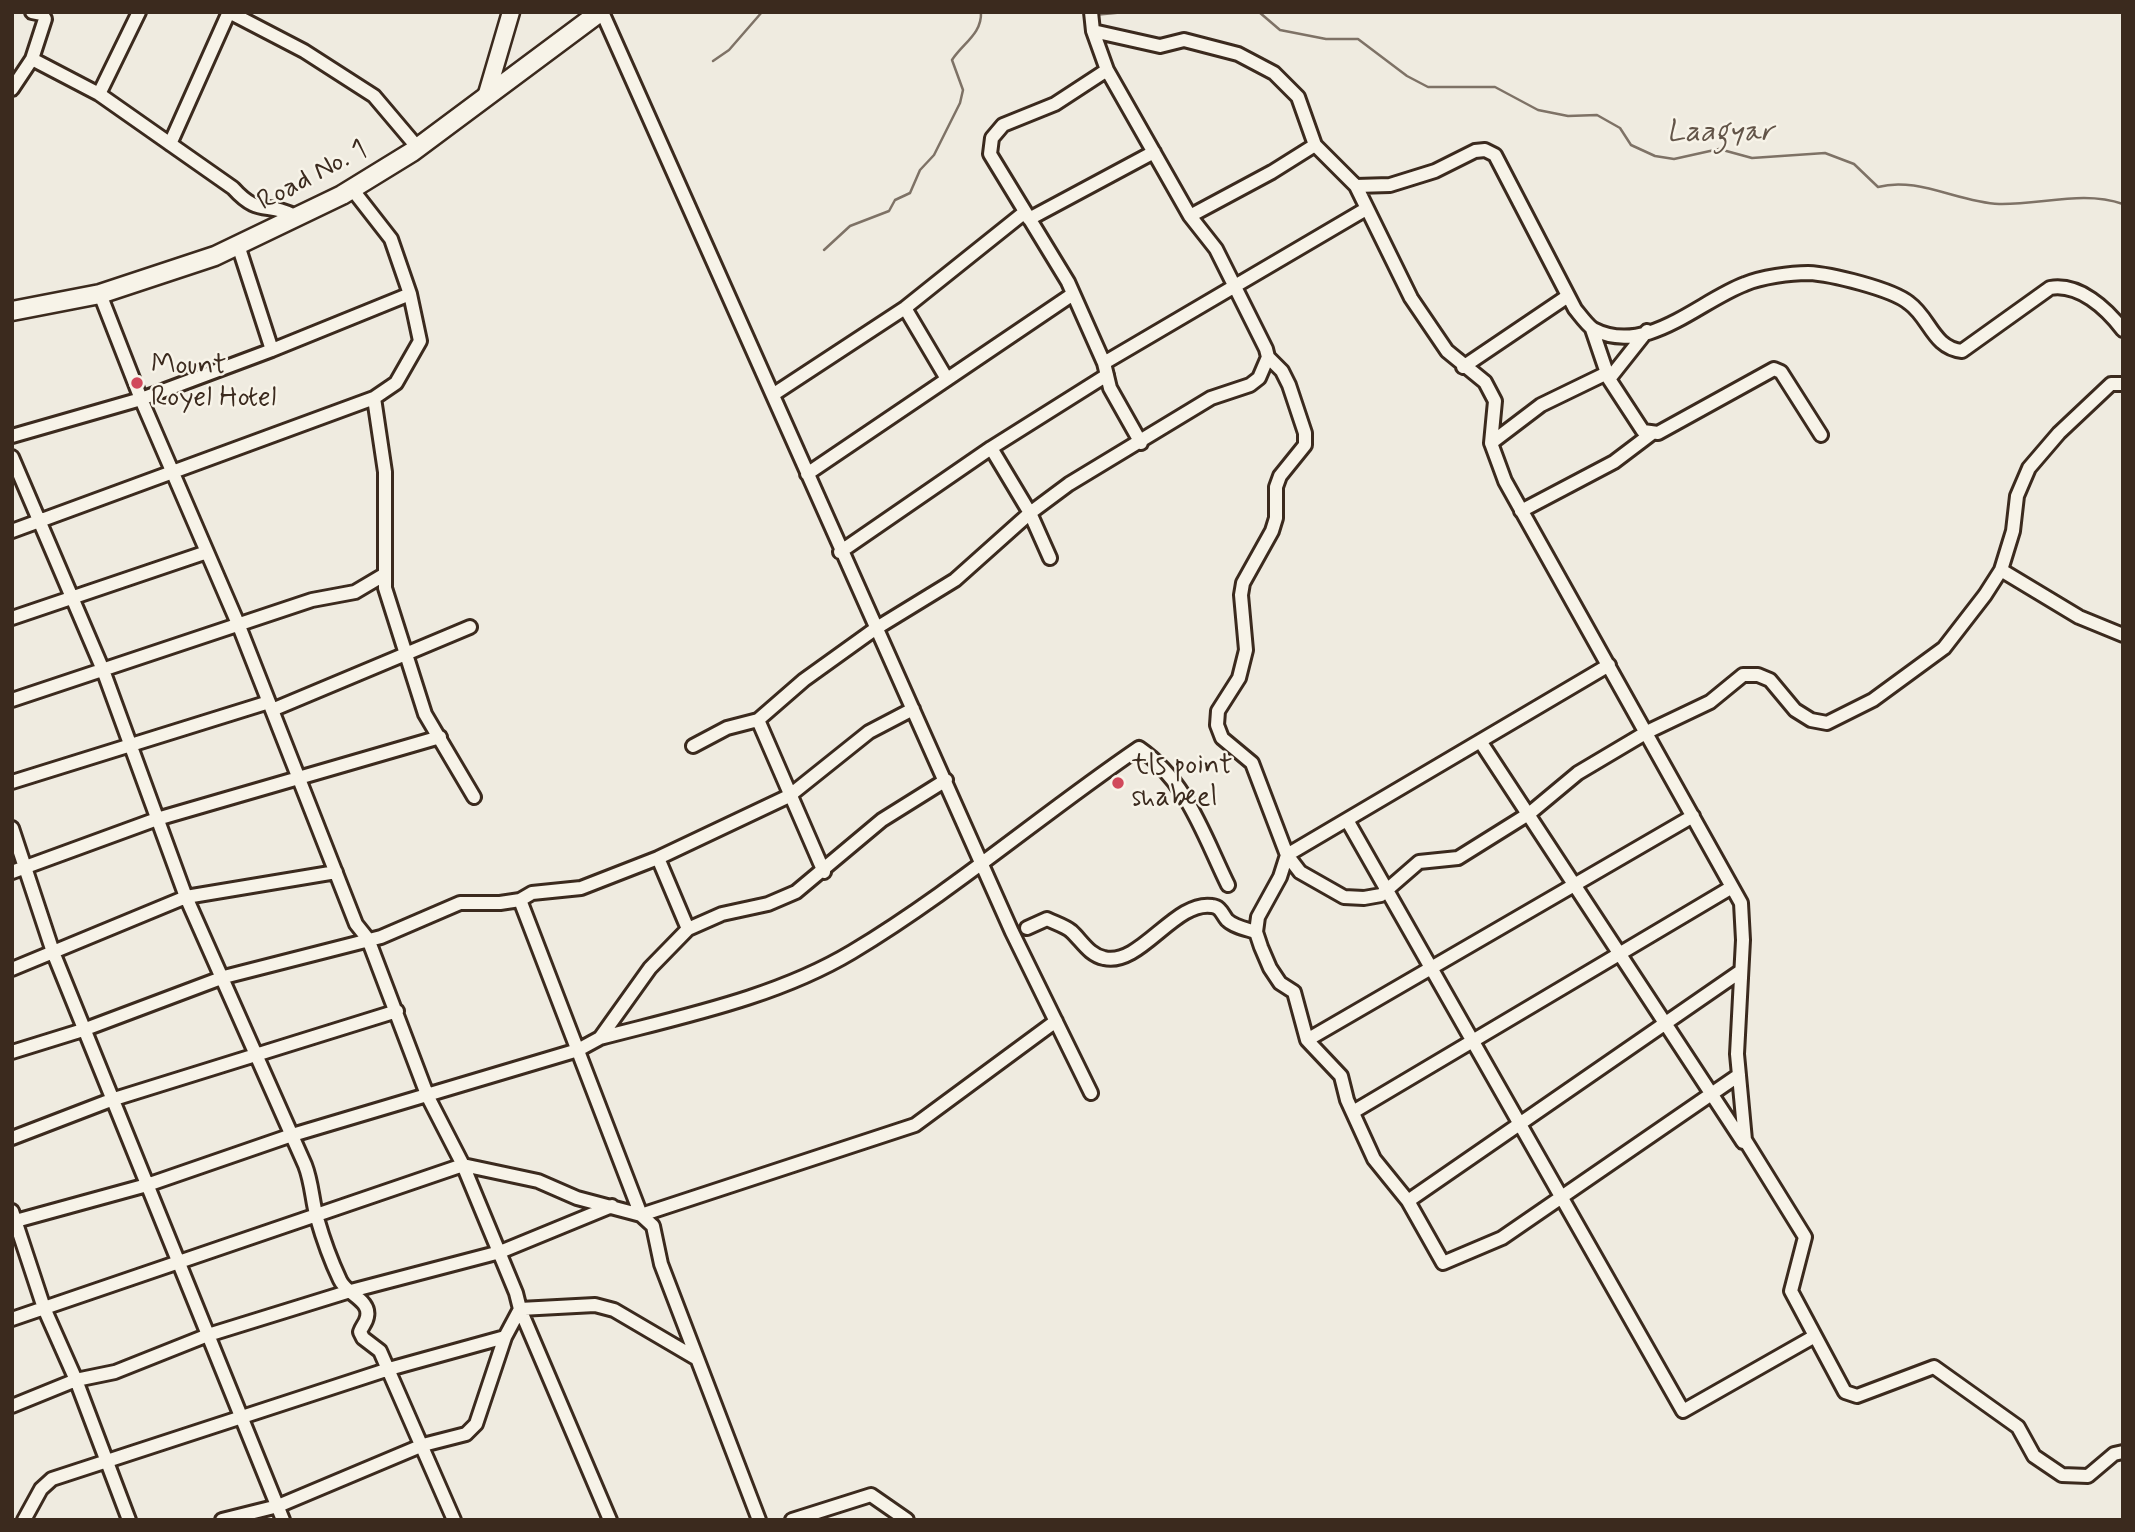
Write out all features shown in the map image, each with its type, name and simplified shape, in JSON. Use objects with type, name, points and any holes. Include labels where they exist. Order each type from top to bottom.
[{"type":"highway","name":"Road No. 1","points":[[12,311],[100,293],[215,256],[297,217],[352,189],[418,148],[600,13]]},
{"type":"main road","points":[[486,97],[511,12]]},
{"type":"street","points":[[12,89],[32,59],[45,19],[42,14],[32,12]]},
{"type":"street","points":[[99,94],[139,12]]},
{"type":"street","points":[[170,144],[229,12],[304,51],[374,96],[418,148]]},
{"type":"street","points":[[1091,12],[1094,31],[1107,70],[1190,216],[1216,249],[1268,357],[1282,371],[1289,385],[1305,433],[1305,445],[1280,476],[1276,487],[1276,518],[1272,531],[1251,575],[1243,583],[1241,615],[1246,650],[1239,678],[1218,711],[1217,725],[1222,738],[1252,763],[1287,855],[1300,872],[1344,897],[1381,895],[1419,862],[1458,858],[1528,814],[1578,773],[1647,732],[1710,702],[1743,675],[1758,675],[1770,680],[1795,710],[1811,720],[1827,723],[1873,699],[1944,648],[2001,570],[2013,531],[2017,496],[2029,468],[2059,433],[2111,384],[2122,382]]},
{"type":"street","points":[[600,13],[774,394],[875,629],[1091,1093]]},
{"type":"street","points":[[1094,31],[1160,46],[1184,40],[1238,54],[1274,73],[1298,97],[1315,145],[1356,186],[1411,298],[1447,351],[1463,367],[1485,382],[1494,401],[1491,443],[1505,481],[1741,903],[1737,1054],[1745,1140],[1805,1237],[1791,1291],[1845,1392],[1857,1396],[1934,1367],[2018,1427],[2034,1456],[2062,1475],[2088,1476],[2114,1454],[2123,1452]]},
{"type":"street","points":[[32,59],[99,94],[233,188],[246,202],[258,209],[280,208],[297,217]]},
{"type":"street","points":[[1107,70],[1055,104],[1003,125],[992,138],[990,154],[1073,294],[1106,369],[1110,388],[1141,443]]},
{"type":"street","points":[[1190,216],[1272,172],[1315,145]]},
{"type":"street","points":[[1356,186],[1390,185],[1435,171],[1475,151],[1485,150],[1495,155],[1568,296],[1592,329],[1608,376],[1643,431],[1651,434]]},
{"type":"street","points":[[774,394],[905,308],[1027,215],[1154,152]]},
{"type":"street","points":[[12,531],[374,398],[397,383],[420,341],[410,294],[391,239],[352,189]]},
{"type":"street","points":[[840,552],[1106,369],[1366,209]]},
{"type":"street","points":[[238,245],[272,350]]},
{"type":"street","points":[[1592,329],[1627,337],[1678,322],[1746,283],[1808,273],[1897,294],[1912,305],[1949,350],[1962,351],[2050,288],[2064,286],[2080,291],[2113,317],[2123,330]]},
{"type":"street","points":[[100,293],[141,399],[239,626],[356,924],[368,939],[428,1097],[463,1165],[500,1252],[520,1309],[610,1520]]},
{"type":"street","points":[[12,436],[141,399],[410,294]]},
{"type":"street","points":[[807,474],[1073,294]]},
{"type":"street","points":[[1463,367],[1568,296]]},
{"type":"street","points":[[905,308],[947,379]]},
{"type":"street","points":[[1491,443],[1541,405],[1608,376],[1647,331]]},
{"type":"street","points":[[693,746],[727,728],[758,720],[804,680],[875,629],[955,580],[1030,513],[1069,484],[1141,443],[1211,398],[1250,385],[1259,378],[1268,357]]},
{"type":"street","points":[[1521,511],[1614,462],[1651,434],[1737,391],[1774,369],[1781,372],[1821,435]]},
{"type":"street","points":[[374,398],[385,472],[382,576],[425,714],[474,797]]},
{"type":"street","points":[[991,448],[1030,513],[1050,558]]},
{"type":"street","points":[[12,457],[103,670],[186,897],[259,1056],[289,1136],[313,1186],[317,1216],[347,1292],[361,1300],[367,1308],[367,1319],[360,1332],[363,1338],[380,1351],[454,1520]]},
{"type":"street","points":[[12,618],[207,552]]},
{"type":"street","points":[[2001,570],[2079,617],[2123,635]]},
{"type":"street","points":[[12,700],[312,600],[355,592],[382,576]]},
{"type":"street","points":[[12,782],[271,706],[407,656],[470,627]]},
{"type":"street","points":[[1609,666],[1287,855],[1280,877],[1258,917],[1256,932],[1269,968],[1280,983],[1293,992],[1307,1040],[1341,1076],[1353,1112],[1374,1159],[1408,1201],[1443,1263],[1502,1238],[1739,1075]]},
{"type":"street","points":[[12,1052],[83,1030],[224,977],[382,937],[460,902],[520,900],[532,893],[581,888],[657,858],[789,796],[869,732],[913,709]]},
{"type":"street","points":[[758,720],[824,872]]},
{"type":"street","points":[[18,869],[157,819],[440,737]]},
{"type":"street","points":[[1480,741],[1791,1214]]},
{"type":"street","points":[[129,1520],[76,1380],[44,1308],[14,1218],[147,1185],[289,1136],[428,1097],[578,1050],[600,1038],[744,1001],[851,953],[982,863],[1139,748],[1160,763],[1178,784],[1228,885]]},
{"type":"street","points":[[600,1038],[650,968],[688,929],[722,914],[768,904],[796,892],[824,872],[882,820],[946,780]]},
{"type":"street","points":[[1307,1040],[1693,816]]},
{"type":"street","points":[[1347,820],[1683,1411],[1815,1336]]},
{"type":"street","points":[[12,828],[18,869],[283,1520]]},
{"type":"street","points":[[657,858],[688,929]]},
{"type":"street","points":[[12,969],[186,897],[336,872]]},
{"type":"street","points":[[1353,1112],[1732,887]]},
{"type":"street","points":[[520,900],[641,1215]]},
{"type":"street","points":[[1027,928],[1047,919],[1069,930],[1090,952],[1104,958],[1116,959],[1168,928],[1176,918],[1205,906],[1214,906],[1222,911],[1227,921],[1256,932]]},
{"type":"street","points":[[1408,1201],[1741,971]]},
{"type":"street","points":[[12,1138],[111,1100],[397,1011]]},
{"type":"street","points":[[641,1215],[915,1125],[1056,1021]]},
{"type":"street","points":[[12,1319],[178,1260],[317,1216],[463,1165],[538,1181],[577,1198],[641,1215],[653,1226],[661,1264],[694,1357],[759,1520]]},
{"type":"street","points":[[12,1406],[76,1380],[115,1372],[208,1335],[347,1292],[500,1252],[612,1206]]},
{"type":"street","points":[[520,1309],[595,1305],[614,1310],[694,1357]]},
{"type":"street","points":[[222,1520],[278,1506],[423,1445],[466,1434],[476,1424],[505,1337],[520,1309]]},
{"type":"street","points":[[24,1520],[41,1489],[52,1479],[106,1464],[389,1370],[505,1337]]},
{"type":"street","points":[[792,1520],[871,1495],[907,1520]]},
{"type":"waterway","points":[[713,61],[729,50],[762,12]]},
{"type":"waterway","points":[[824,250],[850,226],[889,211],[895,200],[910,193],[920,170],[934,155],[960,103],[963,90],[952,60],[975,32],[981,12]]},
{"type":"waterway","name":"Laagyar","points":[[1094,15],[1125,12]]},
{"type":"waterway","name":"Laagyar","points":[[1259,12],[1280,30],[1326,39],[1358,39],[1407,76],[1428,87],[1495,87],[1538,110],[1568,116],[1597,115],[1620,128],[1631,145],[1655,156],[1674,159],[1719,149],[1752,158],[1825,153],[1854,164],[1878,187],[1923,187],[1984,203],[2015,204],[2093,198],[2123,204]]},
{"type":"place","name":"Mount Royel Hotel","points":[[137,383]]},
{"type":"place","name":"tls point shabeel","points":[[1118,783]]}]
